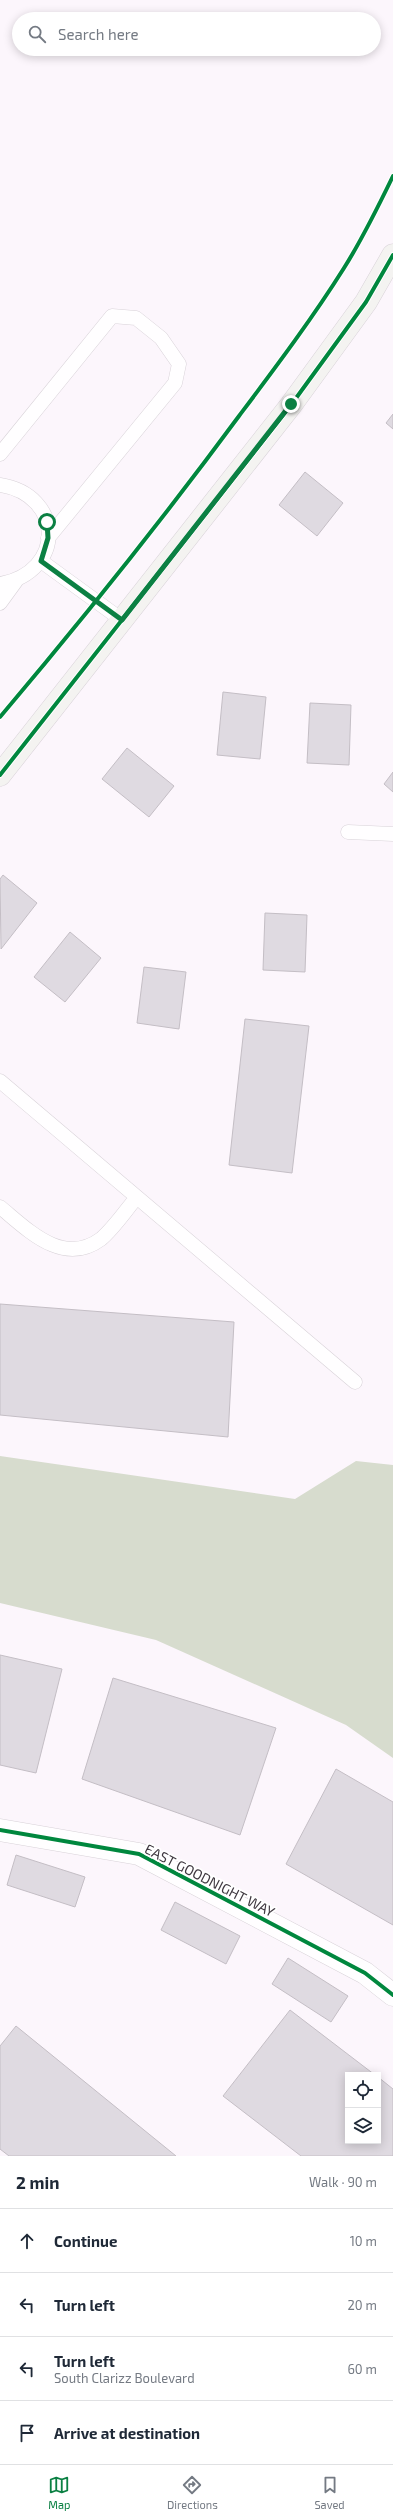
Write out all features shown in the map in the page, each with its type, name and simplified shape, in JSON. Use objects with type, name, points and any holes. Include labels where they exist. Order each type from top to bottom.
[{"type":"street","points":[[0,775],[291,404],[366,302],[393,255]]},
{"type":"street","name":"EAST GOODNIGHT WAY","points":[[0,1830],[138,1854],[365,1973],[393,1995]]},
{"type":"lane","points":[[0,454],[112,316],[136,318],[161,338],[179,364],[175,383],[48,538]]},
{"type":"lane","points":[[0,485],[13,487],[28,494],[40,506],[47,522],[48,538],[41,561],[27,576],[16,581],[0,584]]},
{"type":"lane","points":[[41,561],[122,620]]},
{"type":"lane","points":[[0,603],[16,581]]},
{"type":"lane","points":[[348,832],[393,834]]},
{"type":"lane","points":[[0,1081],[355,1382]]},
{"type":"lane","points":[[0,1207],[38,1239],[54,1247],[70,1249],[88,1245],[101,1238],[137,1197]]},
{"type":"shaded area","points":[[0,1456],[295,1499],[356,1461],[393,1465],[393,1758],[346,1725],[156,1640],[0,1603]]},
{"type":"building","points":[[393,414],[393,429],[386,423]]},
{"type":"building","points":[[305,472],[343,503],[317,536],[279,505]]},
{"type":"building","points":[[223,692],[266,697],[260,759],[217,755]]},
{"type":"building","points":[[310,703],[351,705],[349,765],[307,763]]},
{"type":"building","points":[[127,748],[174,786],[149,817],[102,779]]},
{"type":"building","points":[[393,772],[393,792],[384,784]]},
{"type":"building","points":[[3,875],[37,903],[1,949],[0,879]]},
{"type":"building","points":[[265,913],[307,915],[305,972],[263,970]]},
{"type":"building","points":[[70,932],[101,958],[65,1002],[34,977]]},
{"type":"building","points":[[144,967],[186,972],[179,1029],[137,1023]]},
{"type":"building","points":[[245,1019],[309,1026],[292,1173],[229,1165]]},
{"type":"building","points":[[0,1304],[234,1322],[228,1437],[0,1415]]},
{"type":"building","points":[[0,1655],[62,1669],[36,1773],[0,1765]]},
{"type":"building","points":[[113,1678],[276,1728],[240,1835],[82,1779]]},
{"type":"building","points":[[336,1769],[393,1802],[393,1925],[286,1864]]},
{"type":"building","points":[[16,1855],[85,1877],[75,1907],[7,1885]]},
{"type":"building","points":[[175,1902],[240,1936],[226,1964],[161,1930]]},
{"type":"building","points":[[288,1958],[348,1996],[331,2022],[272,1984]]},
{"type":"building","points":[[290,2010],[371,2072],[345,2072],[345,2144],[381,2144],[381,2079],[393,2089],[393,2156],[301,2156],[223,2096]]},
{"type":"building","points":[[16,2026],[176,2156],[9,2156],[0,2149],[0,2046]]},
{"type":"cycle path","points":[[0,717],[152,531],[293,343],[351,257],[393,176]]},
{"type":"cycle path","points":[[0,775],[291,405],[366,302],[393,255]]},
{"type":"cycle path","points":[[0,1830],[139,1854],[365,1973],[393,1995]]},
{"type":"route","points":[[47,522],[48,538],[41,561],[122,620],[291,404]]}]
